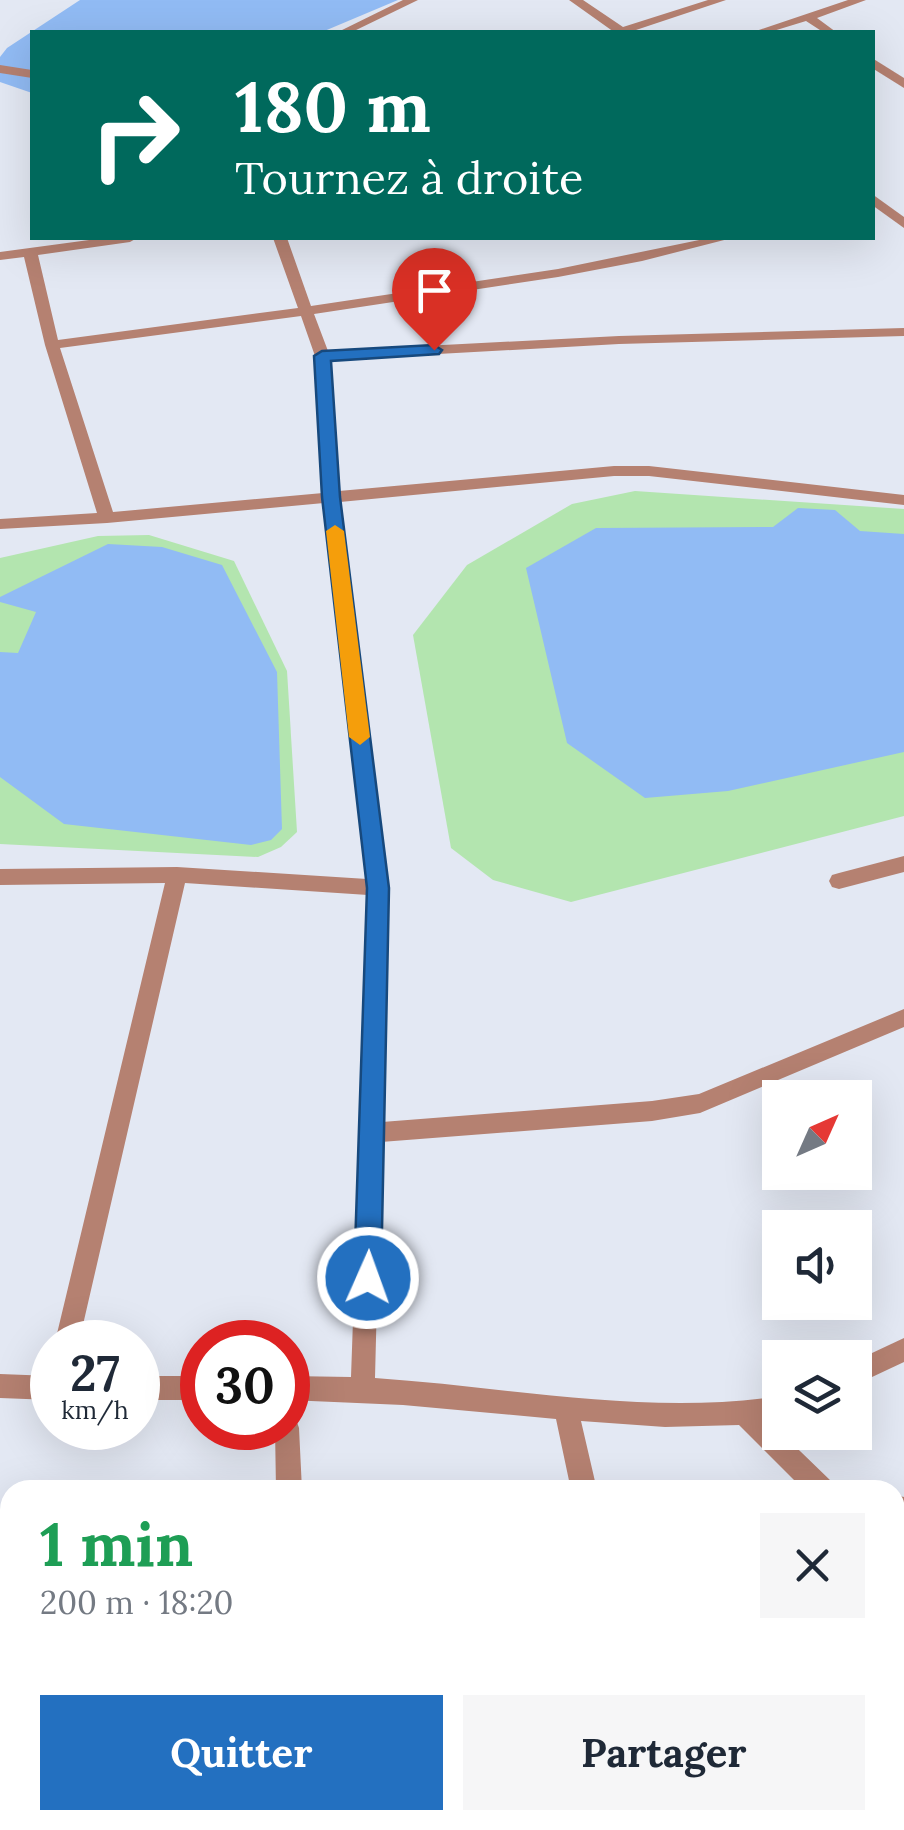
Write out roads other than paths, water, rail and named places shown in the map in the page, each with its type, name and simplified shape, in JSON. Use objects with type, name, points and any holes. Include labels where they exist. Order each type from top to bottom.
[{"type":"street","points":[[348,30],[412,0]]},
{"type":"street","points":[[575,0],[618,30]]},
{"type":"street","points":[[626,30],[720,0]]},
{"type":"street","points":[[767,30],[860,0]]},
{"type":"street","points":[[808,18],[827,30]]},
{"type":"street","points":[[651,20],[664,30]]},
{"type":"street","points":[[875,64],[902,81]]},
{"type":"street","points":[[0,70],[30,74]]},
{"type":"street","points":[[875,86],[902,81]]},
{"type":"street","points":[[875,201],[904,224]]},
{"type":"street","points":[[0,256],[116,240]]},
{"type":"street","points":[[281,240],[322,356],[331,497],[378,888],[364,1387]]},
{"type":"street","points":[[52,345],[494,282],[714,240]]},
{"type":"street","points":[[30,252],[52,345],[107,518]]},
{"type":"street","points":[[322,356],[619,340],[904,332]]},
{"type":"street","points":[[0,524],[649,471],[904,500]]},
{"type":"street","points":[[838,881],[904,864]]},
{"type":"street","points":[[0,877],[176,876],[378,888]]},
{"type":"street","points":[[72,1320],[176,876]]},
{"type":"street","points":[[373,1133],[652,1111],[700,1103],[904,1018]]},
{"type":"street","points":[[872,1365],[904,1350]]},
{"type":"street","points":[[0,1386],[30,1387]]},
{"type":"street","points":[[310,1388],[364,1387],[675,1416],[762,1411]]},
{"type":"street","points":[[566,1408],[582,1480]]},
{"type":"street","points":[[746,1414],[812,1480]]},
{"type":"street","points":[[287,1450],[289,1480]]},
{"type":"water","points":[[80,0],[398,0],[327,30],[34,30]]},
{"type":"water","points":[[30,33],[30,92],[0,82],[0,57]]},
{"type":"water","points":[[798,508],[835,510],[860,531],[904,534],[904,752],[728,791],[645,798],[567,743],[526,568],[596,528],[773,527]]},
{"type":"water","points":[[108,544],[162,547],[222,565],[277,672],[282,829],[271,840],[251,845],[64,824],[0,777],[0,652],[18,653],[36,612],[0,602],[0,597]]}]
